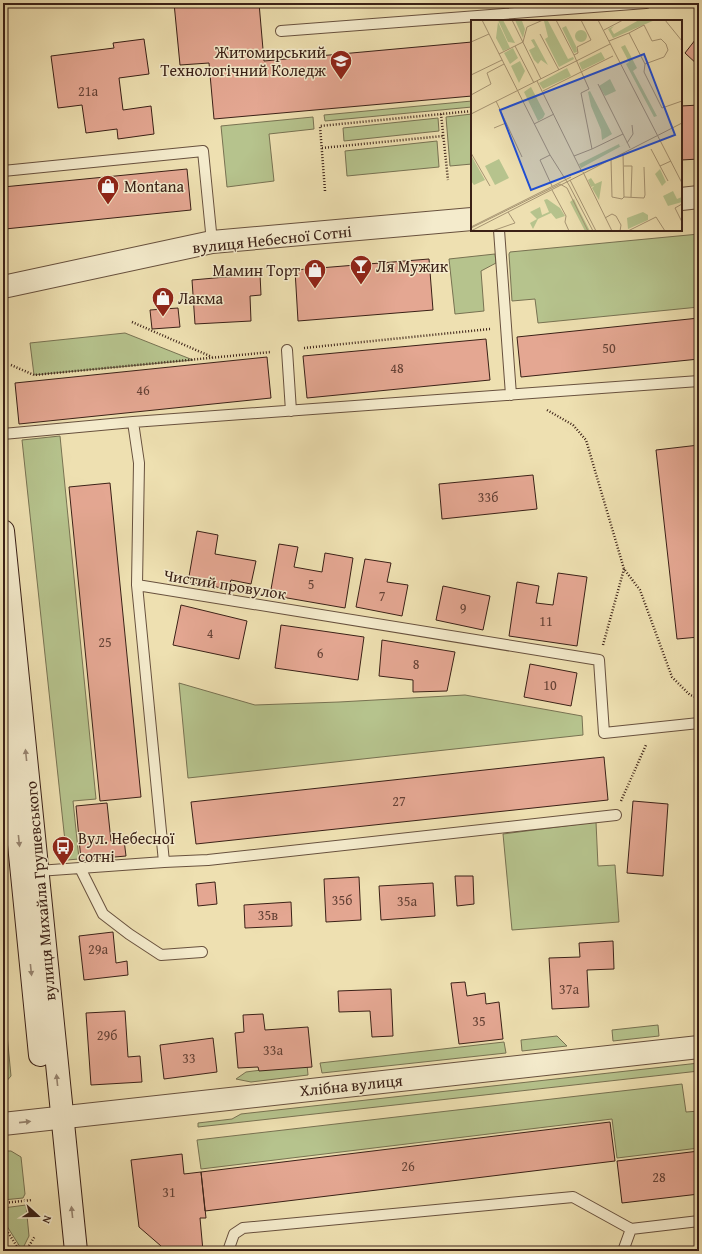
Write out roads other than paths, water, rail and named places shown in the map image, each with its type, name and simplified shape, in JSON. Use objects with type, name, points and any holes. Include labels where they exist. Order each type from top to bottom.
[{"type":"main road","points":[[682,199],[699,197]]},
{"type":"main road","name":"вулиця Небесної Сотні","points":[[3,287],[212,242],[471,219]]},
{"type":"main road","name":"вулиця Михайла Грушевського","points":[[3,531],[38,871],[54,1119],[60,1251]]},
{"type":"main road","name":"вулиця Михайла Грушевського","points":[[3,693],[9,802],[54,1119],[76,1251]]},
{"type":"main road","name":"Хлібна вулиця","points":[[3,1124],[699,1047]]},
{"type":"lane","points":[[281,31],[586,5],[646,3]]},
{"type":"lane","points":[[3,171],[203,151],[212,242]]},
{"type":"lane","points":[[499,231],[511,395]]},
{"type":"lane","points":[[287,350],[291,411]]},
{"type":"lane","points":[[3,434],[133,422],[699,381]]},
{"type":"lane","points":[[133,422],[139,463],[137,585],[164,862]]},
{"type":"lane","name":"Чистий провулок","points":[[137,585],[599,660],[604,733],[699,723]]},
{"type":"lane","points":[[38,871],[220,858],[616,814]]},
{"type":"lane","points":[[80,868],[103,914],[129,934],[161,955],[202,952]]},
{"type":"lane","points":[[228,1251],[234,1234],[243,1228],[573,1197],[631,1229],[699,1221]]},
{"type":"lane","points":[[624,1251],[631,1229]]},
{"type":"place","name":"Житомирський Технологічний Коледж","points":[[341,80]]},
{"type":"place","name":"Montana","points":[[108,206]]},
{"type":"place","name":"Ля Мужик","points":[[361,286]]},
{"type":"place","name":"Мамин Торт","points":[[315,290]]},
{"type":"place","name":"Лакма","points":[[163,318]]},
{"type":"place","name":"Вул. Небесної сотні","points":[[63,866]]}]
